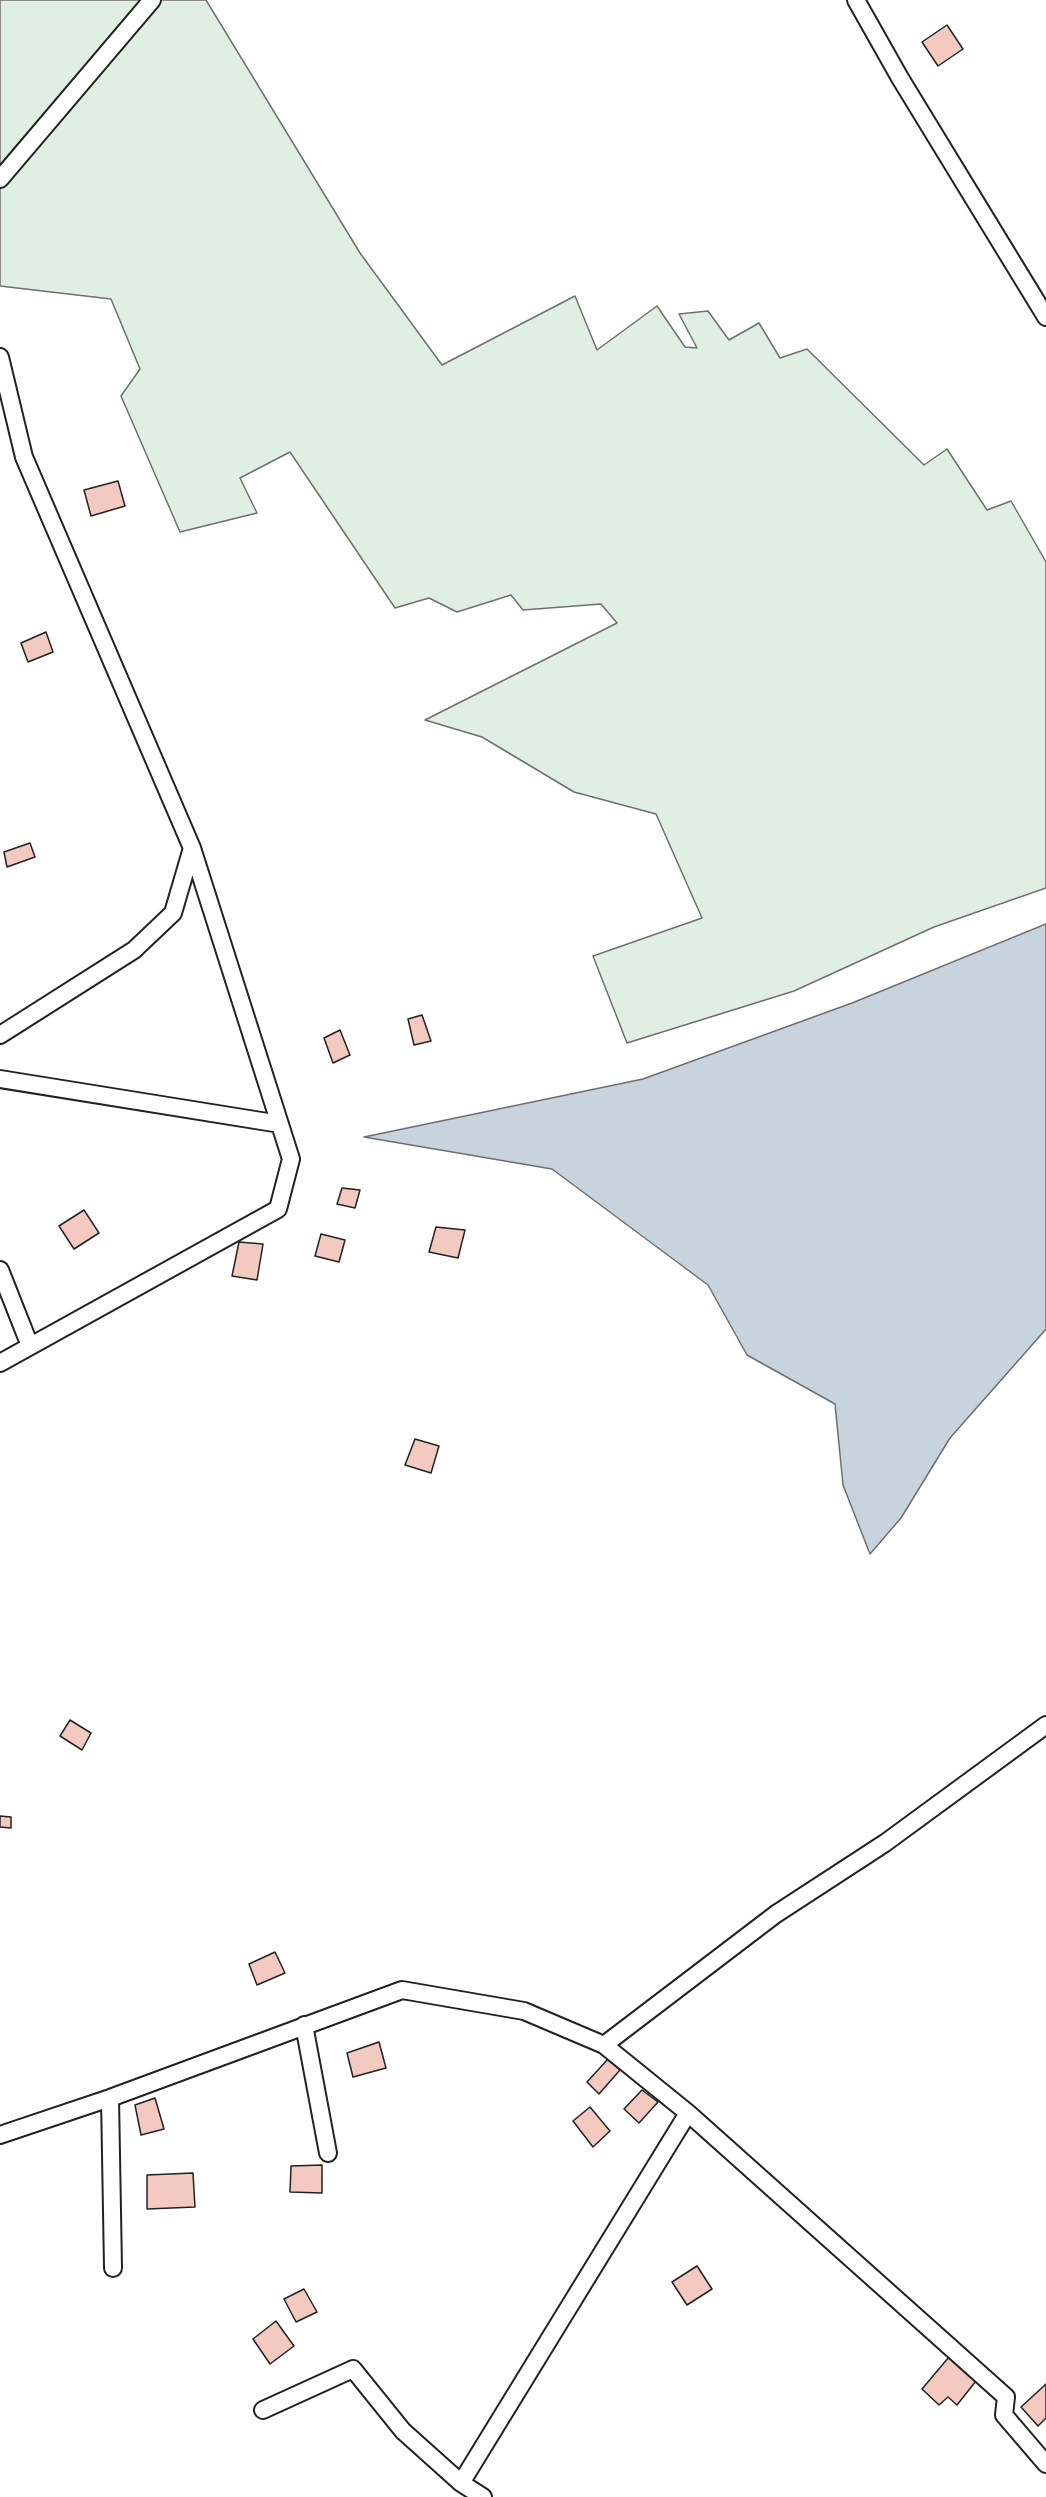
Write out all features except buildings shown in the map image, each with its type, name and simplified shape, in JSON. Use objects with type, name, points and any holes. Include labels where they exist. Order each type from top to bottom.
[{"type":"street","points":[[0,179],[152,0]]},
{"type":"street","points":[[856,0],[900,78],[1046,317]]},
{"type":"street","points":[[0,357],[24,457],[192,848],[291,1159],[278,1209],[0,1363]]},
{"type":"street","points":[[0,1035],[134,950],[173,913],[192,848]]},
{"type":"street","points":[[0,1079],[280,1124]]},
{"type":"street","points":[[0,1270],[30,1346]]},
{"type":"street","points":[[604,2045],[776,1914],[885,1843],[1046,1725]]},
{"type":"street","points":[[0,2135],[402,1990],[524,2012],[604,2045],[688,2113],[1006,2397],[1004,2415],[1046,2464]]},
{"type":"street","points":[[304,2025],[328,2153]]},
{"type":"street","points":[[110,2097],[114,2268]]},
{"type":"street","points":[[461,2483],[688,2113]]},
{"type":"street","points":[[263,2410],[353,2370],[403,2431],[461,2483],[483,2497]]},
{"type":"green space","points":[[0,0],[206,0],[360,253],[442,365],[575,296],[597,350],[657,306],[685,347],[697,348],[679,314],[708,311],[729,340],[759,323],[780,358],[807,349],[924,465],[947,449],[987,510],[1011,501],[1046,562],[1046,888],[934,927],[794,991],[627,1043],[593,956],[702,918],[656,814],[574,792],[482,737],[425,720],[617,623],[601,604],[523,610],[511,595],[457,612],[429,598],[395,608],[290,452],[240,478],[257,513],[180,532],[121,396],[140,369],[111,299],[0,286]]},
{"type":"shaded area","points":[[1046,924],[1046,1329],[950,1438],[901,1518],[870,1554],[843,1485],[835,1404],[747,1355],[708,1285],[552,1169],[364,1137],[643,1079],[852,1003]]}]
